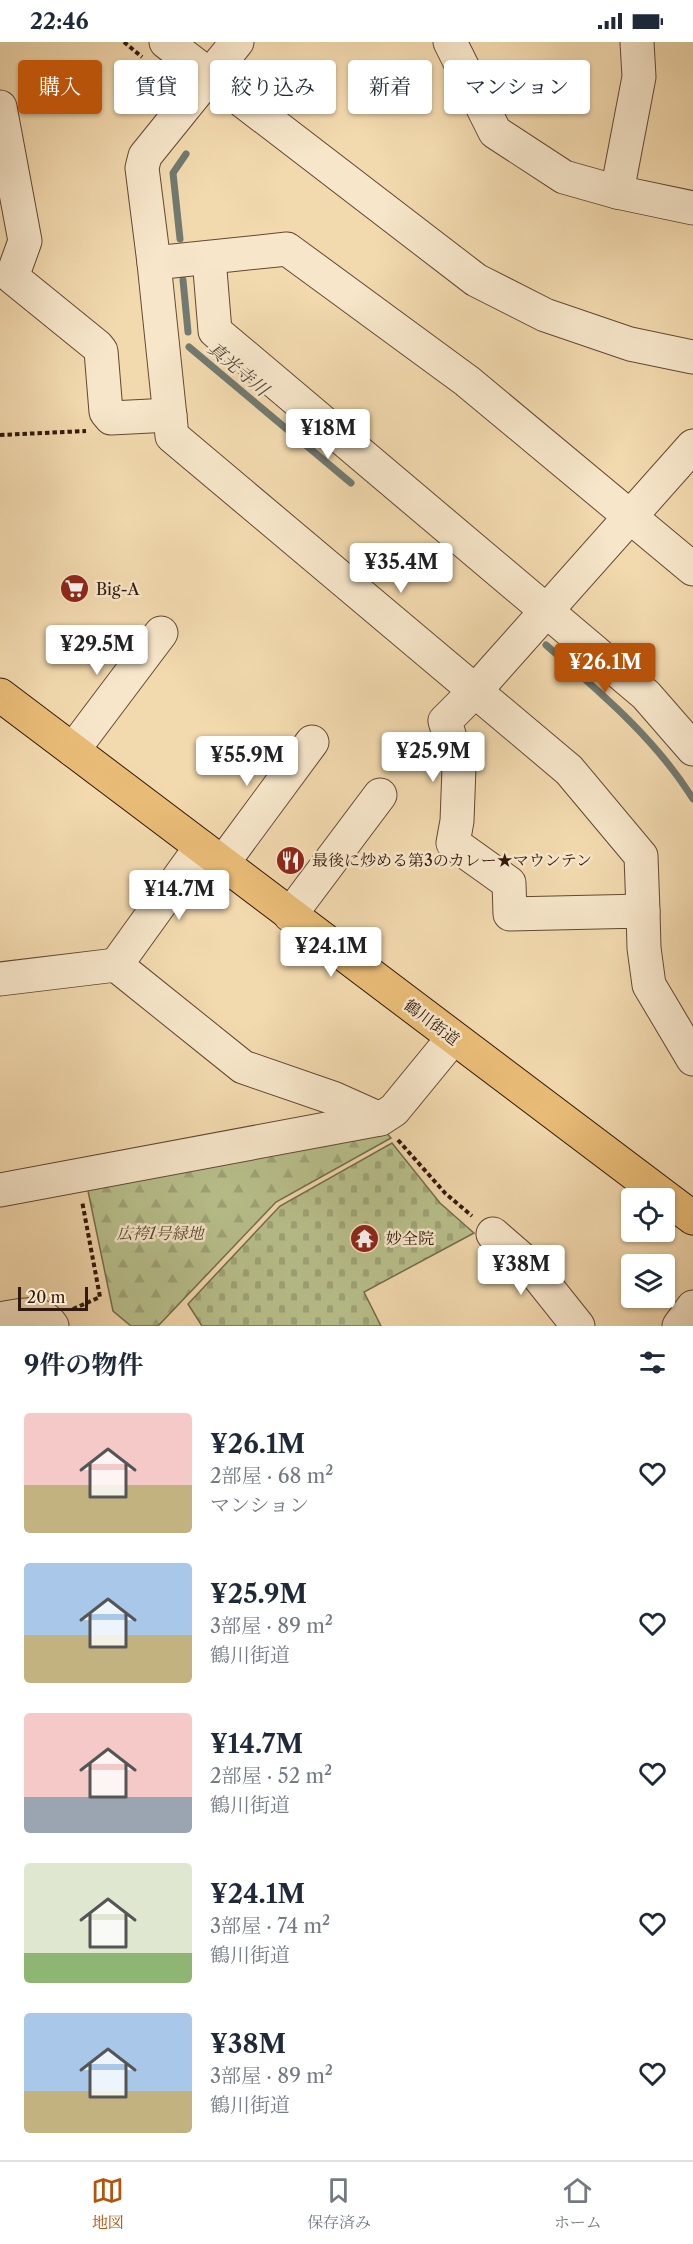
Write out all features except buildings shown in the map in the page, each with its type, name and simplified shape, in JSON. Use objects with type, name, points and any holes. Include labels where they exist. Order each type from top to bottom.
[{"type":"main road","name":"鶴川街道","points":[[0,695],[693,1218]]},
{"type":"street","points":[[166,42],[210,76],[145,156],[142,168],[172,436],[569,770],[641,856],[644,948],[650,985],[693,1059]]},
{"type":"street","points":[[223,60],[237,42]]},
{"type":"street","points":[[450,42],[495,132],[564,177],[616,192],[693,208]]},
{"type":"street","points":[[616,192],[639,77],[637,42]]},
{"type":"street","points":[[0,107],[25,240],[12,277],[101,351],[106,412],[111,418],[170,416]]},
{"type":"street","points":[[260,114],[476,280],[545,315],[630,344],[693,357]]},
{"type":"street","points":[[154,263],[287,249],[467,381],[693,569]]},
{"type":"street","points":[[209,258],[215,331],[646,695],[693,749]]},
{"type":"street","points":[[643,911],[510,914],[509,883],[453,843],[457,821],[459,768],[445,721],[476,690],[693,446]]},
{"type":"street","points":[[73,750],[161,633]]},
{"type":"street","points":[[0,979],[116,965],[312,742]]},
{"type":"street","points":[[290,915],[365,800]]},
{"type":"street","points":[[116,965],[243,1066],[333,1098],[380,1119]]},
{"type":"street","points":[[0,1190],[380,1119],[394,1110],[453,1038]]},
{"type":"street","points":[[493,1234],[531,1267],[578,1326]]},
{"type":"street","points":[[679,1326],[693,1307]]},
{"type":"street","points":[[0,1319],[30,1314],[40,1315],[52,1326]]},
{"type":"path","points":[[0,435],[103,430],[111,418]]},
{"type":"path","points":[[380,1119],[445,1193],[493,1234]]},
{"type":"path","points":[[83,1206],[100,1297]]},
{"type":"green space","name":"広袴1号緑地","points":[[383,1129],[391,1138],[276,1202],[158,1326],[131,1326],[113,1311],[88,1191],[95,1181]]},
{"type":"green space","name":"妙全院","points":[[392,1143],[440,1203],[474,1233],[364,1292],[381,1326],[202,1326],[188,1304],[280,1206]]},
{"type":"waterway","name":"真光寺川","points":[[180,239],[173,173],[186,154]]},
{"type":"waterway","name":"真光寺川","points":[[183,280],[188,332]]},
{"type":"waterway","name":"真光寺川","points":[[189,347],[351,483]]},
{"type":"waterway","name":"真光寺川","points":[[546,645],[626,717],[662,756],[693,799]]},
{"type":"place","name":"Big-A","points":[[75,589]]},
{"type":"place","name":"最後に炒める第3のカレー★マウンテン","points":[[291,860]]},
{"type":"place","name":"妙全院","points":[[365,1238]]}]
